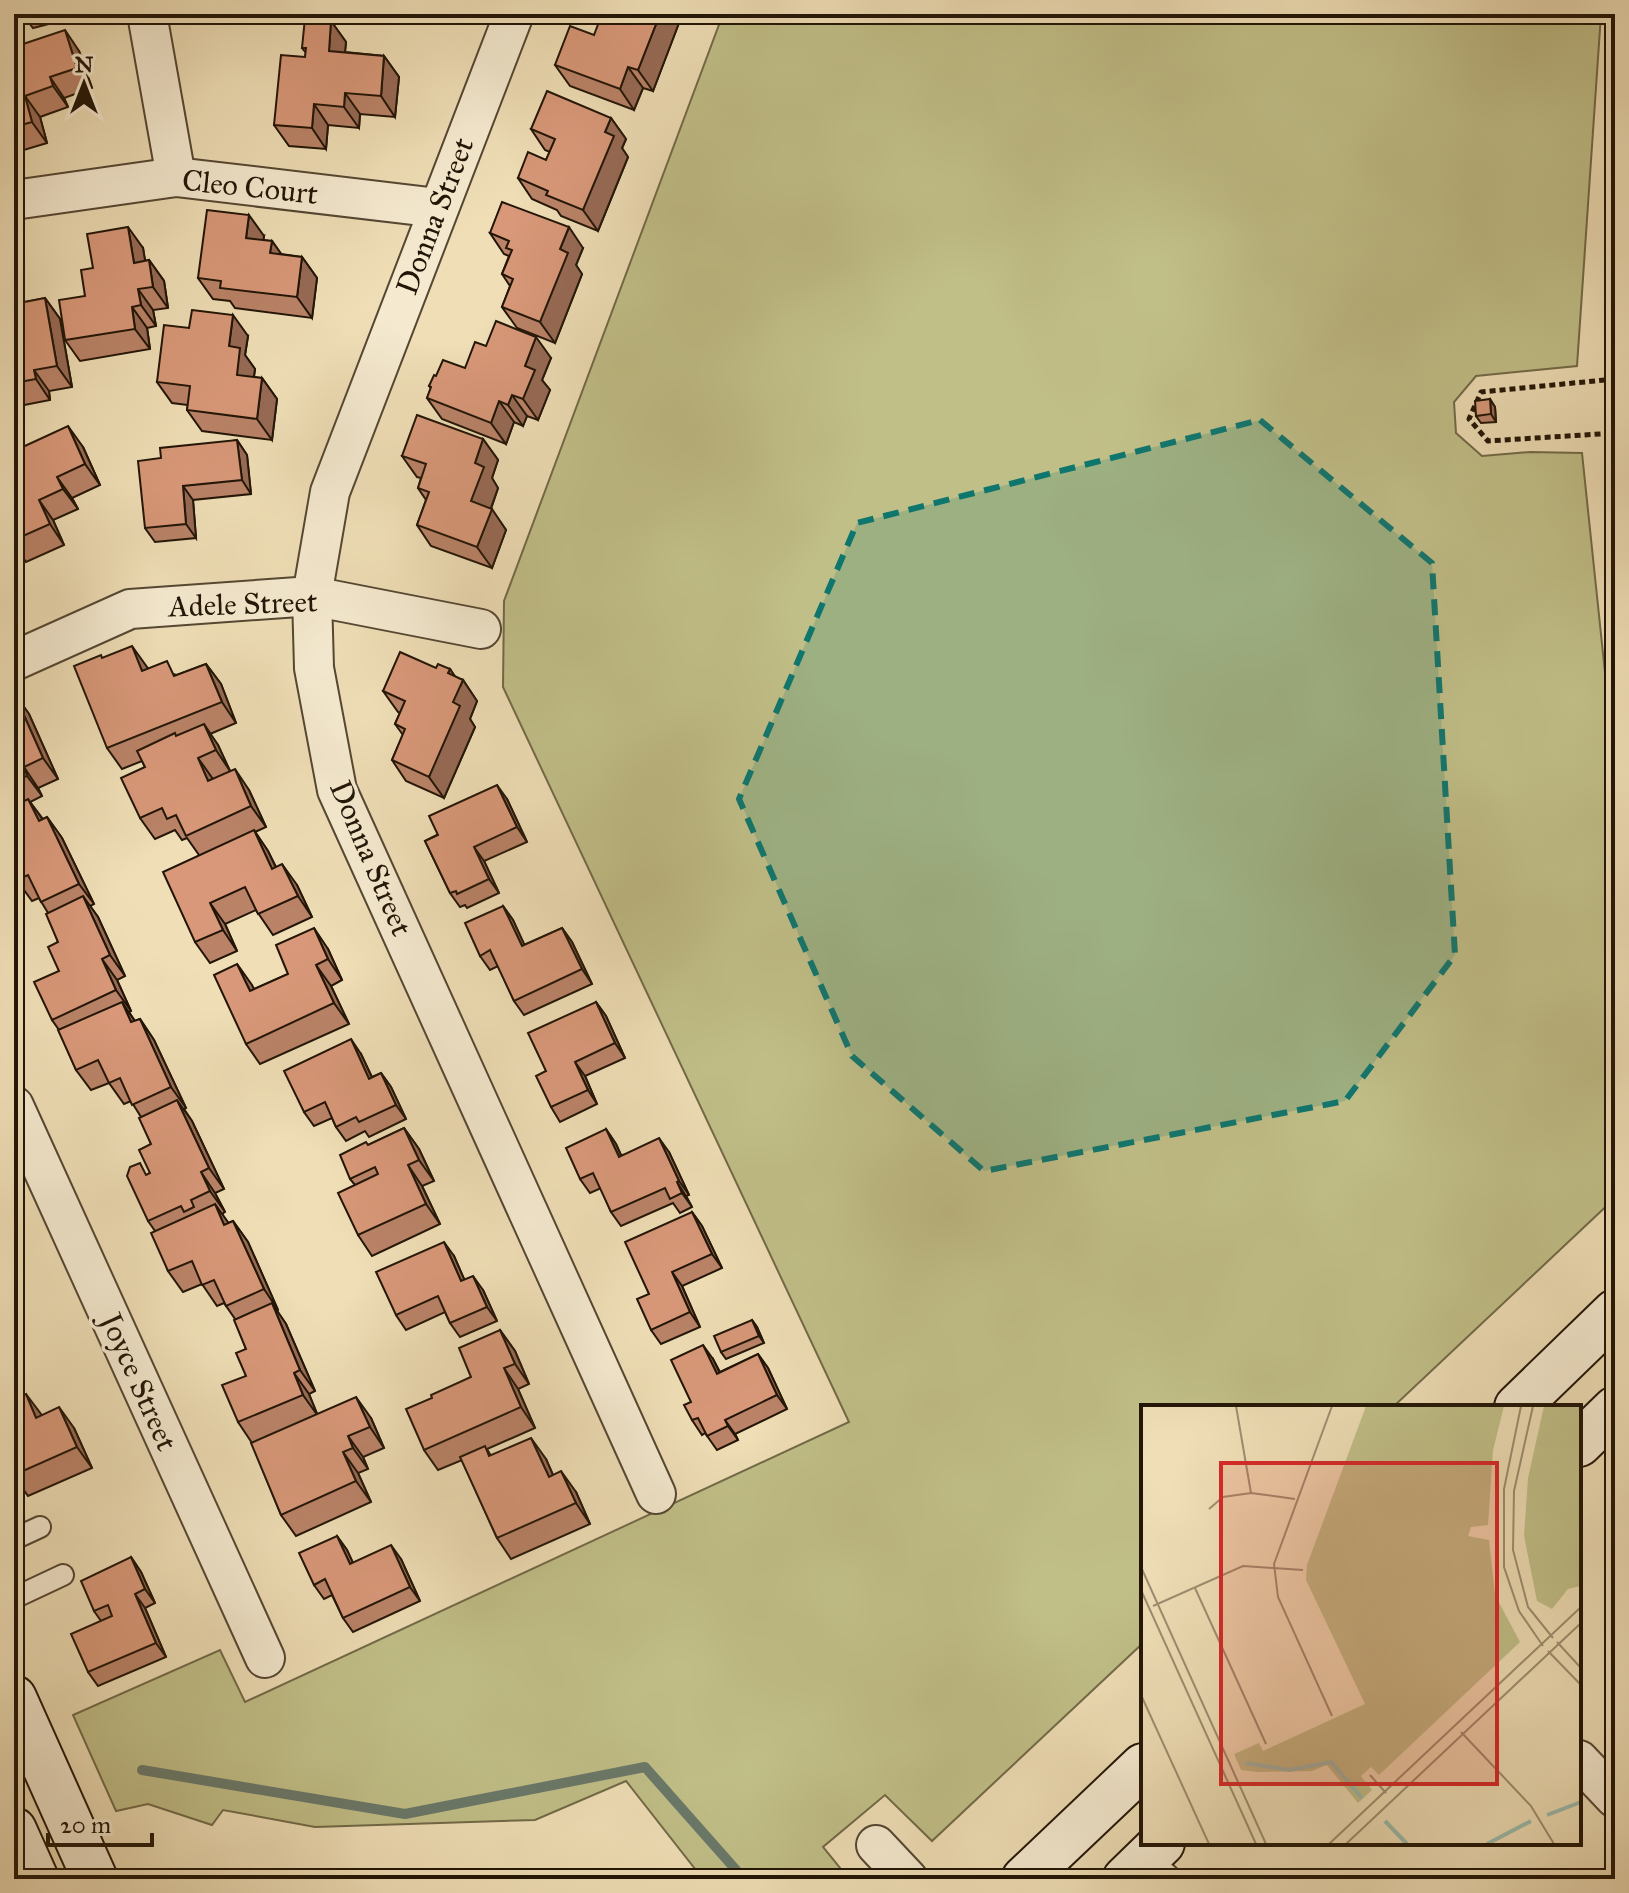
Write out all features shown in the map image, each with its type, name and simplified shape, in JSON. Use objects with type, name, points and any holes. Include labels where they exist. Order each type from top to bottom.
[{"type":"main road","points":[[1519,1405],[1615,1312]]},
{"type":"main road","points":[[1581,1442],[1615,1409]]},
{"type":"main road","points":[[14,1698],[95,1879]]},
{"type":"main road","points":[[1024,1879],[1141,1768]]},
{"type":"main road","points":[[14,1830],[36,1879]]},
{"type":"street","points":[[147,14],[176,177]]},
{"type":"street","name":"Donna Street","points":[[514,14],[330,492],[312,596],[314,668],[337,790],[656,1494]]},
{"type":"street","name":"Cleo Court","points":[[14,200],[176,177],[438,208]]},
{"type":"street","name":"Adele Street","points":[[14,661],[130,609],[312,596],[481,629]]},
{"type":"street","name":"Joyce Street","points":[[14,1106],[265,1658]]},
{"type":"street","points":[[1581,1762],[1615,1798]]},
{"type":"street","points":[[876,1845],[908,1879]]},
{"type":"lane","points":[[14,1539],[40,1527]]},
{"type":"lane","points":[[14,1598],[63,1575]]},
{"type":"path","points":[[1615,379],[1481,392],[1469,419],[1488,441],[1615,433]]},
{"type":"highlighted area","points":[[1260,420],[1432,563],[1455,955],[1345,1101],[984,1171],[852,1056],[739,799],[857,523]]},
{"type":"shaded area","points":[[723,14],[1601,14],[1577,366],[1476,376],[1454,402],[1456,433],[1482,456],[1530,452],[1582,453],[1615,768],[1615,1198],[1395,1405],[1141,1405],[1141,1645],[932,1841],[885,1795],[823,1847],[849,1879],[703,1879],[626,1781],[535,1820],[315,1827],[223,1810],[212,1825],[148,1804],[116,1811],[73,1715],[220,1650],[245,1702],[849,1422],[503,687],[504,601]]},
{"type":"building","points":[[602,14],[660,14],[638,70],[628,67],[620,89],[555,65],[570,26],[594,35]]},
{"type":"building","points":[[305,18],[331,21],[329,51],[384,56],[381,96],[345,93],[344,107],[314,104],[312,128],[274,125],[281,55],[305,57],[306,48],[302,48]]},
{"type":"building","points":[[65,30],[77,68],[50,77],[53,86],[25,96],[32,122],[14,127],[14,47]]},
{"type":"building","points":[[547,91],[611,118],[605,132],[614,136],[583,210],[546,195],[548,191],[518,178],[528,152],[546,160],[555,139],[531,129]]},
{"type":"building","points":[[502,202],[569,227],[560,249],[568,253],[540,322],[502,307],[513,279],[502,274],[512,250],[506,248],[509,241],[490,233]]},
{"type":"building","points":[[207,210],[249,215],[246,238],[272,241],[270,253],[302,257],[297,297],[220,288],[221,281],[198,278]]},
{"type":"building","points":[[128,227],[134,263],[149,260],[153,287],[138,289],[141,305],[132,307],[135,329],[65,340],[59,300],[85,296],[81,270],[93,268],[87,234]]},
{"type":"building","points":[[45,298],[57,366],[34,370],[36,379],[14,383],[14,304]]},
{"type":"building","points":[[192,310],[233,315],[229,346],[240,348],[237,375],[262,378],[257,419],[187,410],[190,386],[157,382],[164,325],[189,328]]},
{"type":"building","points":[[496,321],[536,337],[525,366],[535,370],[523,399],[512,395],[508,405],[499,401],[491,423],[427,398],[429,386],[443,360],[465,368],[475,342],[486,346]]},
{"type":"building","points":[[1490,399],[1491,414],[1476,416],[1475,401]]},
{"type":"building","points":[[417,415],[483,439],[475,463],[484,467],[471,501],[492,509],[477,547],[417,525],[429,492],[418,488],[426,464],[402,456]]},
{"type":"building","points":[[68,426],[85,464],[57,477],[63,489],[39,500],[50,524],[14,540],[14,451]]},
{"type":"building","points":[[237,440],[242,480],[183,486],[186,524],[145,528],[138,461],[161,458],[160,448]]},
{"type":"building","points":[[132,646],[142,671],[167,661],[174,676],[206,664],[222,702],[107,748],[74,666]]},
{"type":"building","points":[[400,652],[436,668],[438,664],[450,669],[448,673],[463,680],[453,702],[460,706],[429,777],[392,760],[405,729],[395,724],[405,701],[383,691]]},
{"type":"building","points":[[14,693],[43,758],[24,767],[27,776],[14,781]]},
{"type":"building","points":[[204,724],[216,750],[198,758],[208,781],[235,769],[251,806],[186,836],[176,815],[167,819],[162,808],[140,818],[121,778],[145,767],[137,751],[175,733],[176,736]]},
{"type":"building","points":[[497,785],[517,827],[474,847],[489,879],[457,894],[456,891],[450,893],[425,841],[438,835],[429,816]]},
{"type":"building","points":[[28,799],[39,821],[47,817],[79,884],[41,902],[28,875],[17,880],[14,873],[14,806]]},
{"type":"building","points":[[254,830],[272,869],[282,864],[298,896],[258,914],[245,887],[210,903],[223,930],[195,942],[163,872]]},
{"type":"building","points":[[83,896],[110,955],[102,959],[116,990],[52,1020],[34,982],[59,971],[48,947],[58,942],[46,914]]},
{"type":"building","points":[[503,906],[522,946],[562,928],[582,969],[514,1001],[490,950],[480,956],[465,923]]},
{"type":"building","points":[[314,928],[328,959],[316,965],[334,1003],[246,1044],[214,975],[237,964],[250,991],[288,974],[276,945]]},
{"type":"building","points":[[122,1002],[131,1022],[140,1019],[171,1087],[132,1105],[120,1078],[109,1083],[98,1060],[76,1070],[58,1030]]},
{"type":"building","points":[[596,1002],[615,1043],[575,1062],[588,1090],[551,1107],[536,1076],[546,1071],[528,1033]]},
{"type":"building","points":[[351,1039],[369,1079],[381,1073],[396,1105],[359,1122],[356,1117],[336,1127],[325,1102],[304,1112],[284,1071]]},
{"type":"building","points":[[177,1100],[209,1168],[201,1172],[210,1191],[191,1200],[194,1207],[184,1212],[181,1206],[148,1221],[127,1176],[130,1167],[140,1163],[146,1175],[150,1173],[139,1150],[151,1144],[139,1118]]},
{"type":"building","points":[[404,1128],[419,1160],[408,1165],[426,1204],[358,1235],[338,1193],[378,1174],[375,1167],[350,1179],[340,1155]]},
{"type":"building","points":[[606,1129],[619,1157],[659,1138],[682,1193],[670,1199],[665,1188],[611,1212],[593,1173],[580,1179],[566,1148]]},
{"type":"building","points":[[215,1204],[224,1225],[233,1221],[264,1289],[226,1306],[214,1280],[202,1285],[192,1261],[168,1271],[151,1233]]},
{"type":"building","points":[[692,1212],[712,1254],[672,1272],[690,1312],[651,1330],[637,1299],[649,1294],[625,1242]]},
{"type":"building","points":[[444,1242],[461,1281],[473,1276],[487,1307],[450,1323],[438,1296],[396,1315],[376,1272]]},
{"type":"building","points":[[272,1303],[300,1370],[294,1373],[303,1395],[238,1422],[222,1385],[246,1376],[236,1353],[246,1349],[234,1320]]},
{"type":"building","points":[[752,1320],[759,1336],[721,1352],[714,1336]]},
{"type":"building","points":[[500,1330],[515,1364],[504,1368],[521,1407],[424,1450],[406,1409],[471,1377],[459,1348]]},
{"type":"building","points":[[703,1345],[717,1374],[758,1354],[777,1395],[725,1420],[728,1426],[707,1436],[698,1418],[692,1420],[684,1405],[691,1402],[671,1360]]},
{"type":"building","points":[[26,1394],[36,1418],[59,1407],[77,1447],[14,1475],[14,1396]]},
{"type":"building","points":[[356,1397],[370,1427],[348,1436],[353,1448],[343,1452],[356,1481],[281,1515],[251,1443]]},
{"type":"building","points":[[531,1438],[549,1477],[561,1471],[576,1503],[497,1538],[460,1457],[485,1446],[489,1456]]},
{"type":"building","points":[[337,1536],[350,1564],[391,1545],[410,1587],[343,1618],[325,1579],[314,1585],[299,1553]]},
{"type":"building","points":[[131,1557],[145,1589],[135,1594],[156,1643],[88,1672],[71,1634],[112,1616],[108,1605],[94,1611],[81,1581]]},
{"type":"waterway","points":[[142,1770],[405,1814],[645,1767],[744,1879]]}]
